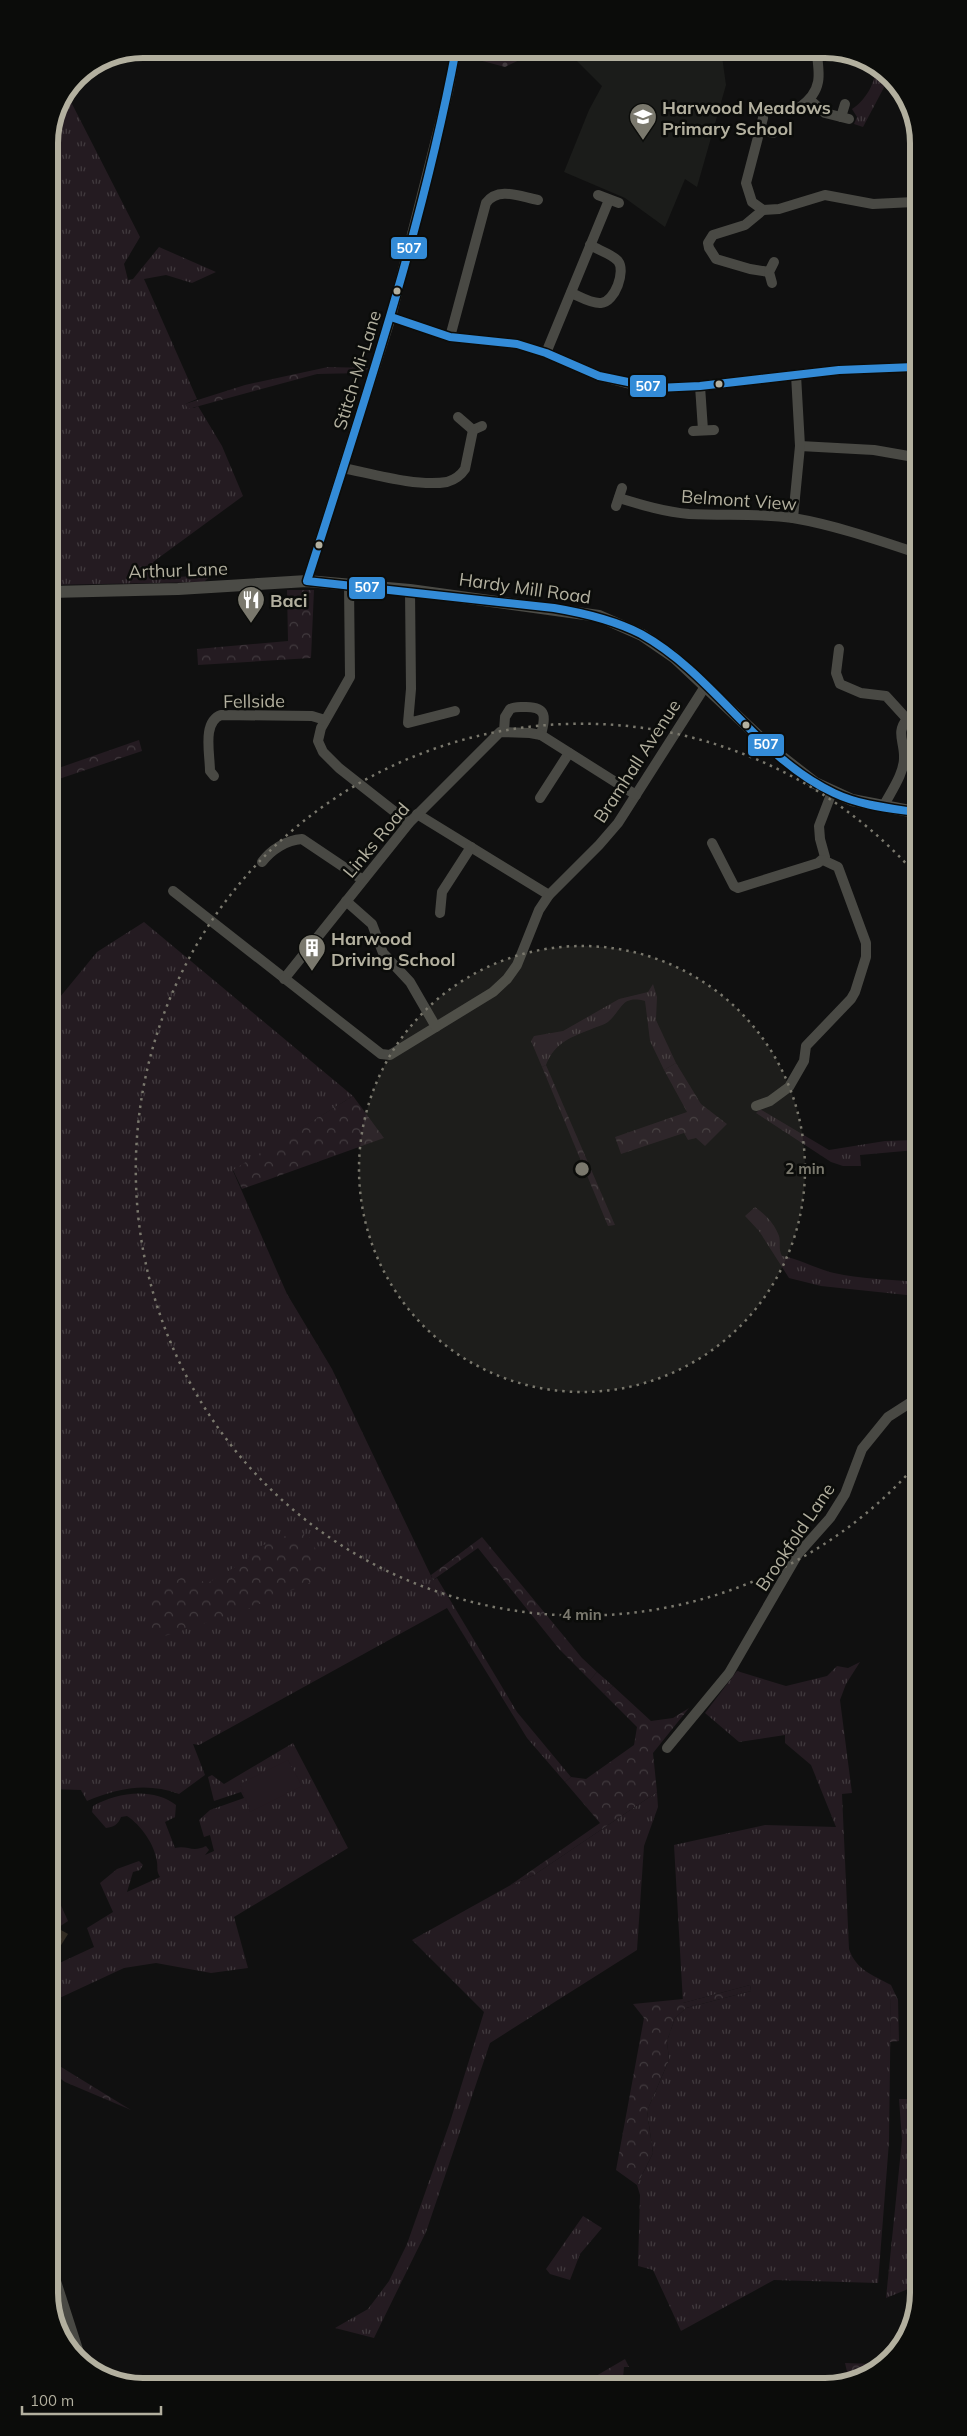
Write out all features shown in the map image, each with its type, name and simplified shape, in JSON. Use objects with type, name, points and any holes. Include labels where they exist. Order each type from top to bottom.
[{"type":"main road","name":"Hardy Mill Road","points":[[307,581],[410,590],[599,616],[649,640],[674,657],[780,757],[800,773],[832,792],[852,800],[883,808],[910,811]]},
{"type":"main road","name":"Arthur Lane","points":[[58,592],[178,589],[307,581]]},
{"type":"street","name":"Stitch-Mi-Lane","points":[[307,581],[391,317],[448,92],[454,58]]},
{"type":"street","points":[[800,107],[810,100],[819,77],[817,58]]},
{"type":"street","points":[[810,100],[825,113],[845,118],[845,104]]},
{"type":"street","points":[[763,118],[746,183],[747,192],[752,202],[763,210]]},
{"type":"street","points":[[760,130],[773,133]]},
{"type":"street","points":[[450,337],[486,203],[492,196],[502,193],[532,196]]},
{"type":"street","points":[[546,353],[590,245],[614,201],[598,195]]},
{"type":"street","points":[[769,272],[720,261],[713,256],[708,243],[713,235],[745,225],[763,210],[780,209],[825,196],[873,204],[910,202]]},
{"type":"street","points":[[570,293],[595,303],[606,302],[611,297],[621,274],[621,266],[615,258],[590,245]]},
{"type":"street","points":[[772,283],[769,272],[774,262]]},
{"type":"street","points":[[391,317],[450,337],[508,342],[546,353],[599,376],[630,384],[658,388],[700,386],[848,370],[910,367]]},
{"type":"street","points":[[793,518],[800,446],[796,375]]},
{"type":"street","points":[[693,431],[709,430],[700,386]]},
{"type":"street","points":[[343,468],[422,482],[448,482],[461,479],[478,428],[458,417]]},
{"type":"street","points":[[800,446],[867,449],[910,456]]},
{"type":"street","name":"Belmont View","points":[[619,497],[656,510],[690,514],[762,515],[793,518],[862,535],[910,551]]},
{"type":"street","points":[[349,585],[350,678],[325,720],[319,734],[322,752],[352,780],[409,823]]},
{"type":"street","points":[[410,590],[411,688],[408,723],[455,711]]},
{"type":"street","points":[[839,649],[841,661],[837,679],[844,687],[861,694],[886,696],[910,717]]},
{"type":"street","name":"Bramhall Avenue","points":[[172,892],[381,1054],[390,1055],[493,992],[507,979],[517,965],[539,910],[549,895],[609,835],[706,686]]},
{"type":"street","points":[[542,735],[544,717],[540,709],[536,707],[516,707],[510,709],[505,717],[504,731],[542,735],[636,795]]},
{"type":"street","name":"Fellside","points":[[214,776],[210,771],[209,727],[216,717],[221,715],[312,716],[325,720]]},
{"type":"street","points":[[883,808],[904,762],[900,736],[901,728],[910,719]]},
{"type":"street","name":"Links Road","points":[[284,979],[409,823],[498,734],[504,731]]},
{"type":"street","points":[[540,794],[569,753]]},
{"type":"street","points":[[712,843],[734,886],[738,888],[809,867],[823,860],[825,854],[820,839],[819,826],[832,792]]},
{"type":"street","points":[[417,814],[549,895]]},
{"type":"street","points":[[261,864],[268,853],[302,839],[363,880]]},
{"type":"street","points":[[447,922],[438,911],[442,892],[471,847]]},
{"type":"street","points":[[756,1106],[770,1101],[794,1081],[804,1061],[806,1046],[851,999],[864,966],[866,943],[850,897],[838,867],[823,860]]},
{"type":"street","points":[[346,901],[372,924],[383,953],[410,982],[436,1027]]},
{"type":"street","name":"Brookfold Lane","points":[[668,1748],[729,1673],[798,1554],[830,1518],[845,1494],[862,1450],[888,1417],[910,1403]]},
{"type":"street","points":[[58,2287],[78,2348]]},
{"type":"shaded area","name":"Harwood Meadows Primary School","points":[[574,58],[722,58],[726,85],[697,187],[685,179],[665,227],[625,198],[564,172],[589,110],[602,86]]},
{"type":"green space","points":[[471,58],[524,58],[505,67]]},
{"type":"green space","points":[[875,74],[886,83],[863,127],[854,124],[857,117],[852,109],[857,106],[869,91]]},
{"type":"green space","points":[[70,99],[140,237],[124,264],[128,280],[133,279],[159,247],[216,272],[192,283],[166,275],[144,279],[197,399],[185,404],[194,408],[198,406],[222,446],[243,496],[153,562],[159,578],[211,575],[204,582],[58,585],[58,137],[60,121]]},
{"type":"green space","points":[[328,367],[369,368],[362,373],[317,374],[188,409],[185,404],[245,385]]},
{"type":"green space","points":[[287,590],[314,590],[311,658],[198,665],[197,649],[288,641]]},
{"type":"green space","points":[[139,740],[142,751],[58,779],[58,768]]},
{"type":"green space","points":[[144,922],[353,1096],[233,1171],[287,1294],[332,1369],[433,1580],[437,1578],[517,1712],[571,1777],[565,1782],[527,1738],[447,1608],[199,1745],[193,1744],[205,1775],[179,1794],[155,1788],[133,1788],[87,1801],[81,1790],[58,1789],[58,999],[97,952]]},
{"type":"green space","points":[[653,984],[657,997],[656,1020],[676,1063],[664,1070],[650,1041],[645,1001],[631,1000],[623,1004],[606,1023],[565,1041],[554,1051],[546,1065],[542,1067],[531,1041],[534,1036],[563,1031],[619,999],[648,992]]},
{"type":"green space","points":[[676,1063],[701,1104],[727,1124],[705,1146],[696,1138],[688,1140],[684,1133],[621,1154],[615,1137],[687,1112],[664,1070]]},
{"type":"green space","points":[[546,1065],[615,1225],[608,1226],[542,1067]]},
{"type":"green space","points":[[353,1096],[384,1138],[242,1189],[233,1170]]},
{"type":"green space","points":[[760,1109],[829,1150],[885,1141],[910,1140],[910,1151],[860,1155],[861,1166],[843,1166],[831,1162],[756,1113]]},
{"type":"green space","points":[[755,1207],[766,1216],[775,1227],[779,1236],[782,1256],[844,1275],[910,1282],[910,1295],[821,1286],[789,1278],[759,1231],[745,1216]]},
{"type":"green space","points":[[298,1531],[310,1538],[324,1566],[321,1578],[243,1611],[152,1640],[149,1604],[154,1593],[186,1575],[197,1577],[206,1584],[247,1560],[251,1550]]},
{"type":"green space","points":[[482,1537],[582,1658],[597,1672],[590,1680],[559,1649],[478,1548],[433,1580],[431,1575]]},
{"type":"green space","points":[[860,1662],[846,1684],[840,1700],[852,1793],[842,1794],[849,1949],[861,1967],[891,1985],[889,2142],[878,2283],[774,2280],[681,2331],[653,2270],[638,2266],[640,2195],[637,2185],[653,2153],[647,2111],[669,2060],[667,2041],[675,2018],[686,2008],[751,1991],[750,1985],[683,2003],[674,1845],[765,1825],[836,1827],[811,1765],[785,1743],[785,1735],[739,1742],[705,1713],[737,1671],[786,1686],[827,1676],[837,1666],[848,1668]]},
{"type":"green space","points":[[597,1672],[613,1686],[604,1694],[590,1680]]},
{"type":"green space","points":[[613,1686],[651,1721],[673,1718],[689,1708],[653,1753],[657,1792],[534,1875],[509,1886],[600,1823],[565,1782],[571,1777],[586,1779],[634,1745],[637,1727],[604,1694]]},
{"type":"green space","points":[[293,1743],[348,1848],[234,1917],[248,1968],[211,1973],[156,1963],[124,1968],[58,1999],[58,1964],[94,1947],[87,1928],[113,1912],[100,1883],[117,1869],[139,1861],[143,1865],[140,1870],[133,1872],[127,1892],[160,1877],[153,1849],[137,1825],[127,1816],[121,1817],[115,1825],[106,1828],[92,1812],[93,1806],[113,1797],[135,1793],[167,1799],[176,1805],[175,1817],[165,1822],[175,1848],[197,1849],[206,1846],[209,1850],[205,1855],[214,1851],[210,1835],[204,1837],[199,1820],[210,1810],[244,1798],[241,1792],[214,1801],[208,1777],[212,1775],[224,1784]]},
{"type":"green space","points":[[288,1760],[302,1786],[250,1812],[240,1784]]},
{"type":"green space","points":[[657,1792],[658,1807],[644,1846],[637,1950],[490,2043],[426,2232],[374,2338],[335,2328],[368,2309],[389,2281],[407,2244],[450,2122],[484,2012],[412,1940],[509,1886],[534,1875]]},
{"type":"green space","points":[[58,1899],[68,1921],[58,1928]]},
{"type":"green space","points":[[750,1985],[751,1991],[686,2008],[675,2018],[667,2041],[669,2060],[647,2111],[653,2153],[637,2185],[616,2170],[644,2018],[633,2004],[683,1999],[683,2003]]},
{"type":"green space","points":[[891,1985],[898,2000],[899,2041],[890,2042]]},
{"type":"green space","points":[[58,2065],[131,2110],[65,2082],[58,2077]]},
{"type":"green space","points":[[899,2099],[910,2099],[910,2288],[886,2298],[902,2140]]},
{"type":"green space","points":[[583,2216],[602,2228],[580,2254],[570,2280],[550,2274],[546,2269]]},
{"type":"green space","points":[[59,2309],[67,2333],[62,2321]]},
{"type":"green space","points":[[625,2359],[629,2367],[624,2367],[623,2378],[592,2378]]},
{"type":"green space","points":[[845,2363],[872,2364],[862,2370],[848,2375]]},
{"type":"water","points":[[61,1930],[68,1934],[58,1950],[58,1932]]},
{"type":"transit line","name":"507","points":[[454,58],[442,117],[409,251],[370,383],[307,581],[554,608],[610,621],[641,634],[667,651],[692,671],[782,759],[807,778],[834,793],[853,800],[874,806],[910,811]]},
{"type":"transit line","name":"507","points":[[391,317],[450,337],[517,344],[546,353],[599,376],[657,388],[700,386],[839,370],[910,367]]},
{"type":"place","name":"Harwood Meadows Primary School","points":[[643,141]]},
{"type":"place","name":"Baci","points":[[251,624]]},
{"type":"place","name":"Harwood Driving School","points":[[312,972]]}]
